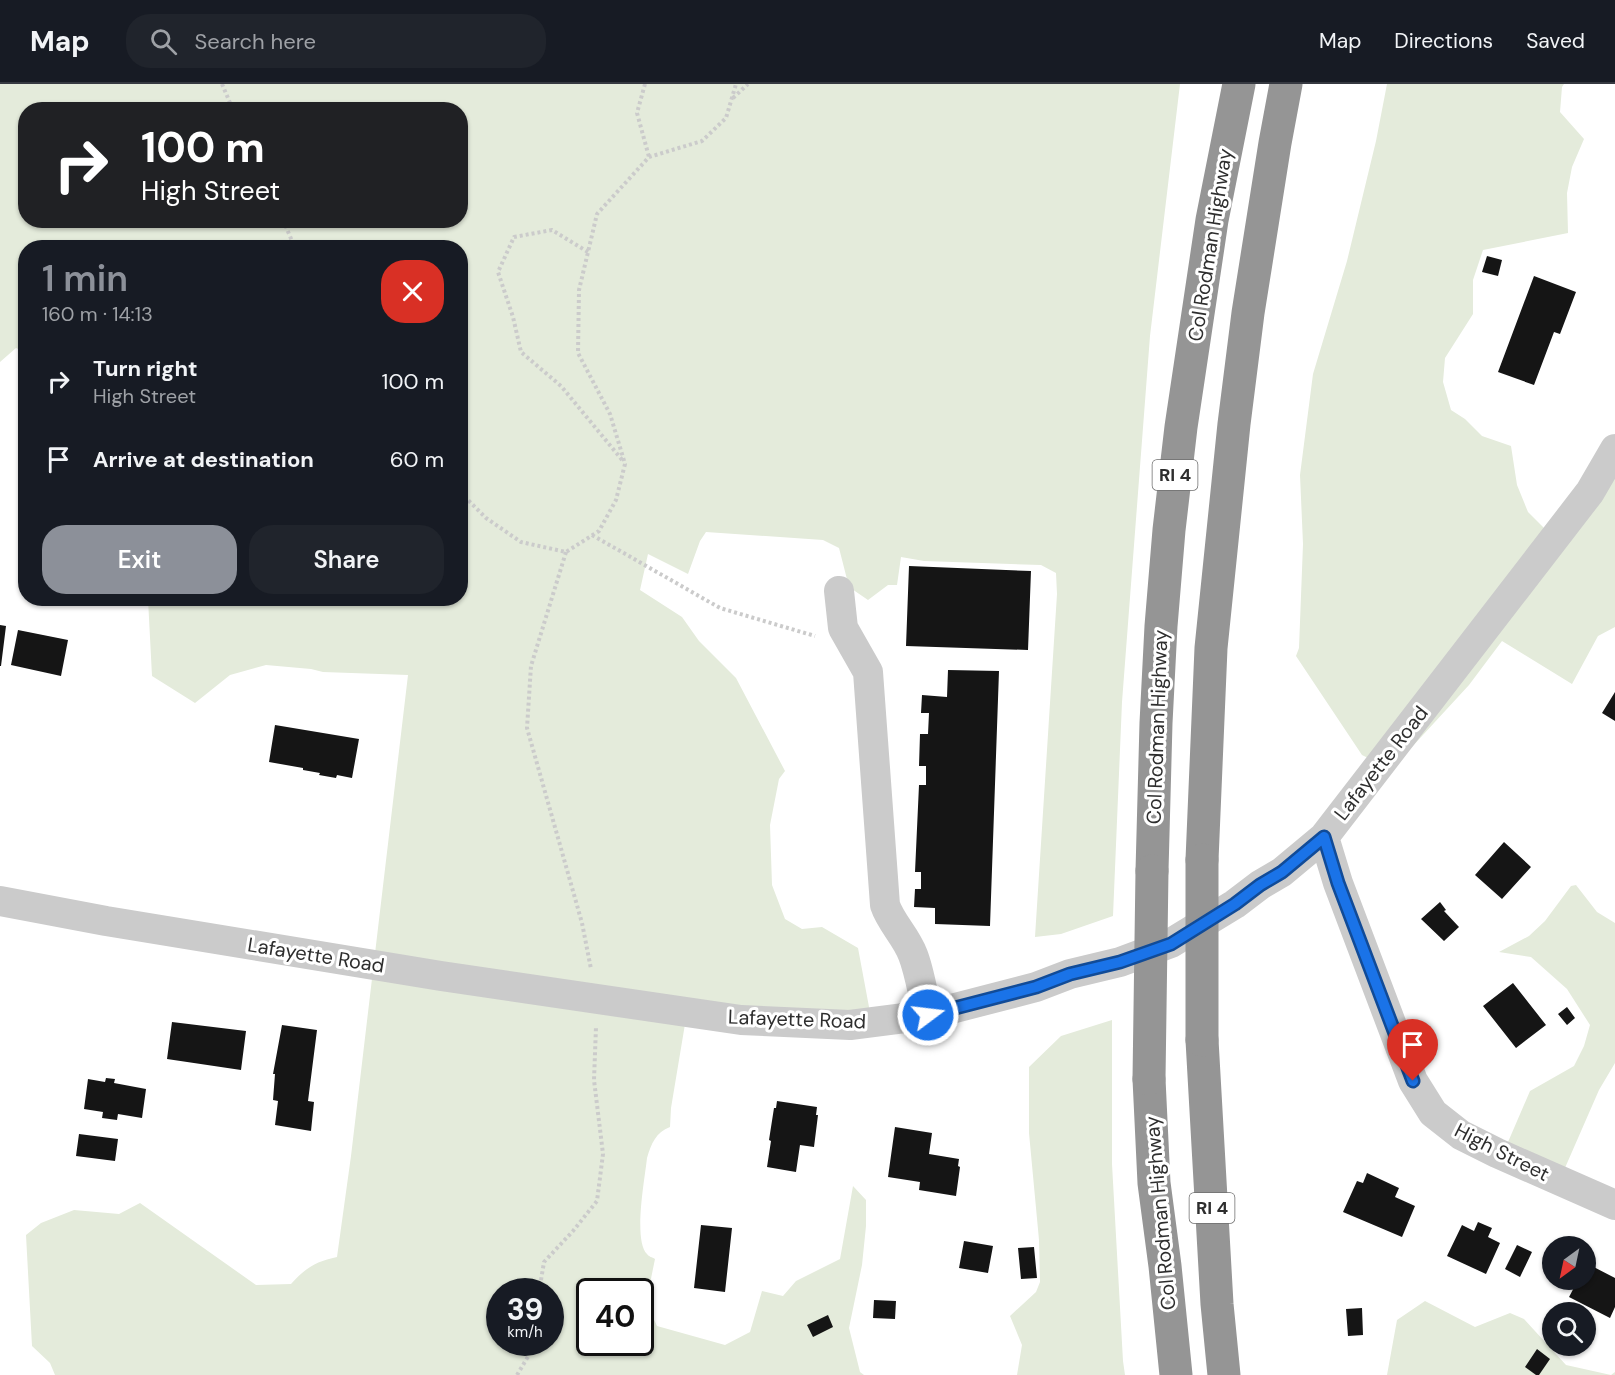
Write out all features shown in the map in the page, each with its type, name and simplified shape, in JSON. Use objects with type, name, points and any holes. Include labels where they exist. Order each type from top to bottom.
[{"type":"highway","name":"Col Rodman Highway","points":[[1176,1375],[1154,1183],[1149,1079],[1156,723],[1168,530],[1181,427],[1212,220],[1239,84]]},
{"type":"highway","name":"RI 4","points":[[1224,1375],[1217,1304],[1202,1040],[1202,860],[1211,648],[1248,313],[1286,84]]},
{"type":"street","name":"Lafayette Road","points":[[0,901],[106,921],[441,976],[752,1021],[850,1025],[928,1015],[1036,987],[1070,974],[1120,962],[1171,944],[1282,872],[1324,837],[1590,492],[1615,448]]},
{"type":"street","points":[[840,591],[843,628],[868,672],[885,905],[889,917],[904,937],[914,956],[928,1015]]},
{"type":"street","name":"High Street","points":[[1324,837],[1338,883],[1413,1081],[1433,1113],[1461,1135],[1615,1205]]},
{"type":"path","points":[[222,84],[229,102]]},
{"type":"path","points":[[645,84],[637,112],[650,157]]},
{"type":"path","points":[[541,1278],[544,1262],[597,1201],[603,1154],[594,1080],[596,999],[582,923],[527,728],[531,666],[566,552],[599,531],[616,500],[625,464],[610,414],[578,353],[579,290],[597,214],[650,157],[702,141],[726,118],[736,84]]},
{"type":"path","points":[[732,99],[748,84]]},
{"type":"path","points":[[588,252],[552,230],[514,237],[498,272],[513,317],[520,352],[561,386],[625,464]]},
{"type":"path","points":[[468,500],[486,518],[521,542],[566,552]]},
{"type":"path","points":[[592,535],[720,608],[783,628],[853,646]]},
{"type":"path","points":[[516,1375],[528,1356]]},
{"type":"green space","points":[[0,84],[1180,84],[1150,336],[1122,702],[1113,916],[1061,934],[1035,937],[1057,594],[1056,573],[1041,565],[924,561],[901,557],[897,585],[888,585],[868,600],[849,587],[839,548],[823,540],[706,532],[700,541],[688,574],[648,554],[640,590],[682,617],[699,641],[736,678],[785,771],[779,779],[770,825],[772,885],[785,919],[802,929],[822,927],[858,948],[872,1023],[686,1018],[670,1127],[655,1139],[647,1158],[640,1223],[643,1247],[647,1254],[655,1259],[651,1278],[576,1278],[576,1356],[654,1356],[654,1320],[657,1326],[725,1345],[750,1332],[762,1291],[783,1296],[796,1281],[840,1259],[853,1186],[866,1200],[866,1226],[862,1265],[849,1328],[860,1372],[864,1375],[55,1375],[50,1363],[32,1346],[26,1235],[41,1223],[74,1210],[119,1214],[140,1203],[256,1285],[291,1284],[312,1266],[337,1257],[408,675],[323,672],[266,665],[230,675],[195,703],[152,676],[148,606],[468,606],[468,240],[18,240],[18,349],[16,348],[0,362]]},
{"type":"green space","points":[[1387,84],[1564,84],[1560,112],[1584,139],[1572,167],[1567,193],[1568,233],[1483,250],[1473,280],[1473,314],[1445,358],[1443,382],[1451,410],[1465,419],[1482,436],[1511,446],[1517,485],[1528,512],[1563,547],[1615,470],[1615,627],[1598,636],[1572,684],[1502,641],[1469,685],[1399,761],[1384,766],[1362,755],[1296,656],[1299,648],[1303,544],[1300,475],[1313,374],[1347,261],[1376,141]]},
{"type":"green space","points":[[1576,885],[1597,912],[1615,923],[1615,1063],[1599,1090],[1561,1177],[1505,1149],[1530,1091],[1574,1066],[1584,1046],[1590,1025],[1567,989],[1531,957],[1499,952],[1529,936],[1545,921],[1571,886]]},
{"type":"green space","points":[[1112,1020],[1112,1164],[1125,1375],[1017,1375],[1022,1345],[1010,1316],[1036,1292],[1040,1282],[1039,1240],[1029,1133],[1029,1067],[1061,1036]]},
{"type":"green space","points":[[1425,1301],[1475,1327],[1510,1313],[1524,1319],[1542,1339],[1542,1356],[1558,1356],[1566,1365],[1611,1375],[1387,1375],[1397,1320]]},
{"type":"building","points":[[1487,256],[1502,260],[1498,276],[1482,272]]},
{"type":"building","points":[[1534,276],[1576,292],[1560,334],[1554,332],[1534,385],[1498,372]]},
{"type":"building","points":[[909,566],[1031,571],[1028,650],[906,646]]},
{"type":"building","points":[[0,625],[6,626],[1,666],[0,666]]},
{"type":"building","points":[[18,630],[68,640],[61,676],[11,665]]},
{"type":"building","points":[[948,670],[999,671],[990,926],[935,924],[935,908],[914,907],[915,889],[921,889],[921,872],[915,872],[919,785],[926,785],[926,766],[919,766],[920,734],[928,734],[929,713],[921,713],[922,695],[947,697]]},
{"type":"building","points":[[1615,692],[1615,721],[1602,713]]},
{"type":"building","points":[[275,725],[359,739],[352,778],[319,775],[320,773],[303,770],[303,768],[269,762]]},
{"type":"building","points":[[1504,842],[1531,867],[1502,899],[1475,875]]},
{"type":"building","points":[[1440,902],[1446,910],[1444,911],[1459,927],[1444,941],[1421,919]]},
{"type":"building","points":[[1513,983],[1546,1025],[1516,1048],[1483,1006]]},
{"type":"building","points":[[1567,1007],[1575,1018],[1567,1025],[1558,1014]]},
{"type":"building","points":[[172,1022],[246,1031],[241,1070],[167,1059]]},
{"type":"building","points":[[282,1025],[317,1030],[308,1101],[314,1102],[311,1131],[275,1125],[278,1101],[273,1100],[275,1074],[273,1074]]},
{"type":"building","points":[[106,1078],[115,1079],[114,1083],[146,1089],[142,1118],[118,1114],[117,1120],[102,1118],[103,1112],[84,1109],[88,1079],[105,1082]]},
{"type":"building","points":[[777,1101],[817,1107],[814,1147],[800,1145],[796,1172],[767,1167],[771,1141],[769,1140]]},
{"type":"building","points":[[895,1127],[932,1133],[929,1154],[959,1159],[956,1196],[919,1190],[920,1182],[888,1177]]},
{"type":"building","points":[[79,1134],[118,1139],[115,1161],[76,1156]]},
{"type":"building","points":[[1367,1173],[1399,1188],[1395,1197],[1415,1206],[1402,1237],[1343,1212],[1357,1181],[1363,1183]]},
{"type":"building","points":[[1478,1222],[1492,1228],[1488,1237],[1500,1243],[1486,1274],[1447,1256],[1462,1225],[1474,1231]]},
{"type":"building","points":[[701,1225],[732,1228],[725,1292],[694,1288]]},
{"type":"building","points":[[964,1241],[993,1246],[988,1273],[959,1268]]},
{"type":"building","points":[[1517,1245],[1532,1252],[1520,1277],[1505,1269]]},
{"type":"building","points":[[1034,1247],[1037,1278],[1021,1279],[1018,1248]]},
{"type":"building","points":[[1596,1268],[1615,1278],[1615,1307],[1610,1318],[1596,1311],[1596,1302],[1579,1302],[1569,1297],[1573,1290],[1596,1290]]},
{"type":"building","points":[[874,1300],[896,1301],[895,1319],[873,1318]]},
{"type":"building","points":[[1362,1308],[1363,1335],[1348,1336],[1346,1309]]},
{"type":"building","points":[[828,1315],[833,1327],[813,1337],[807,1325]]},
{"type":"building","points":[[1537,1349],[1542,1353],[1542,1356],[1550,1359],[1539,1375],[1525,1367]]},
{"type":"route","points":[[928,1015],[1036,987],[1070,974],[1120,962],[1171,944],[1282,872],[1324,837],[1338,883],[1413,1081]]}]
